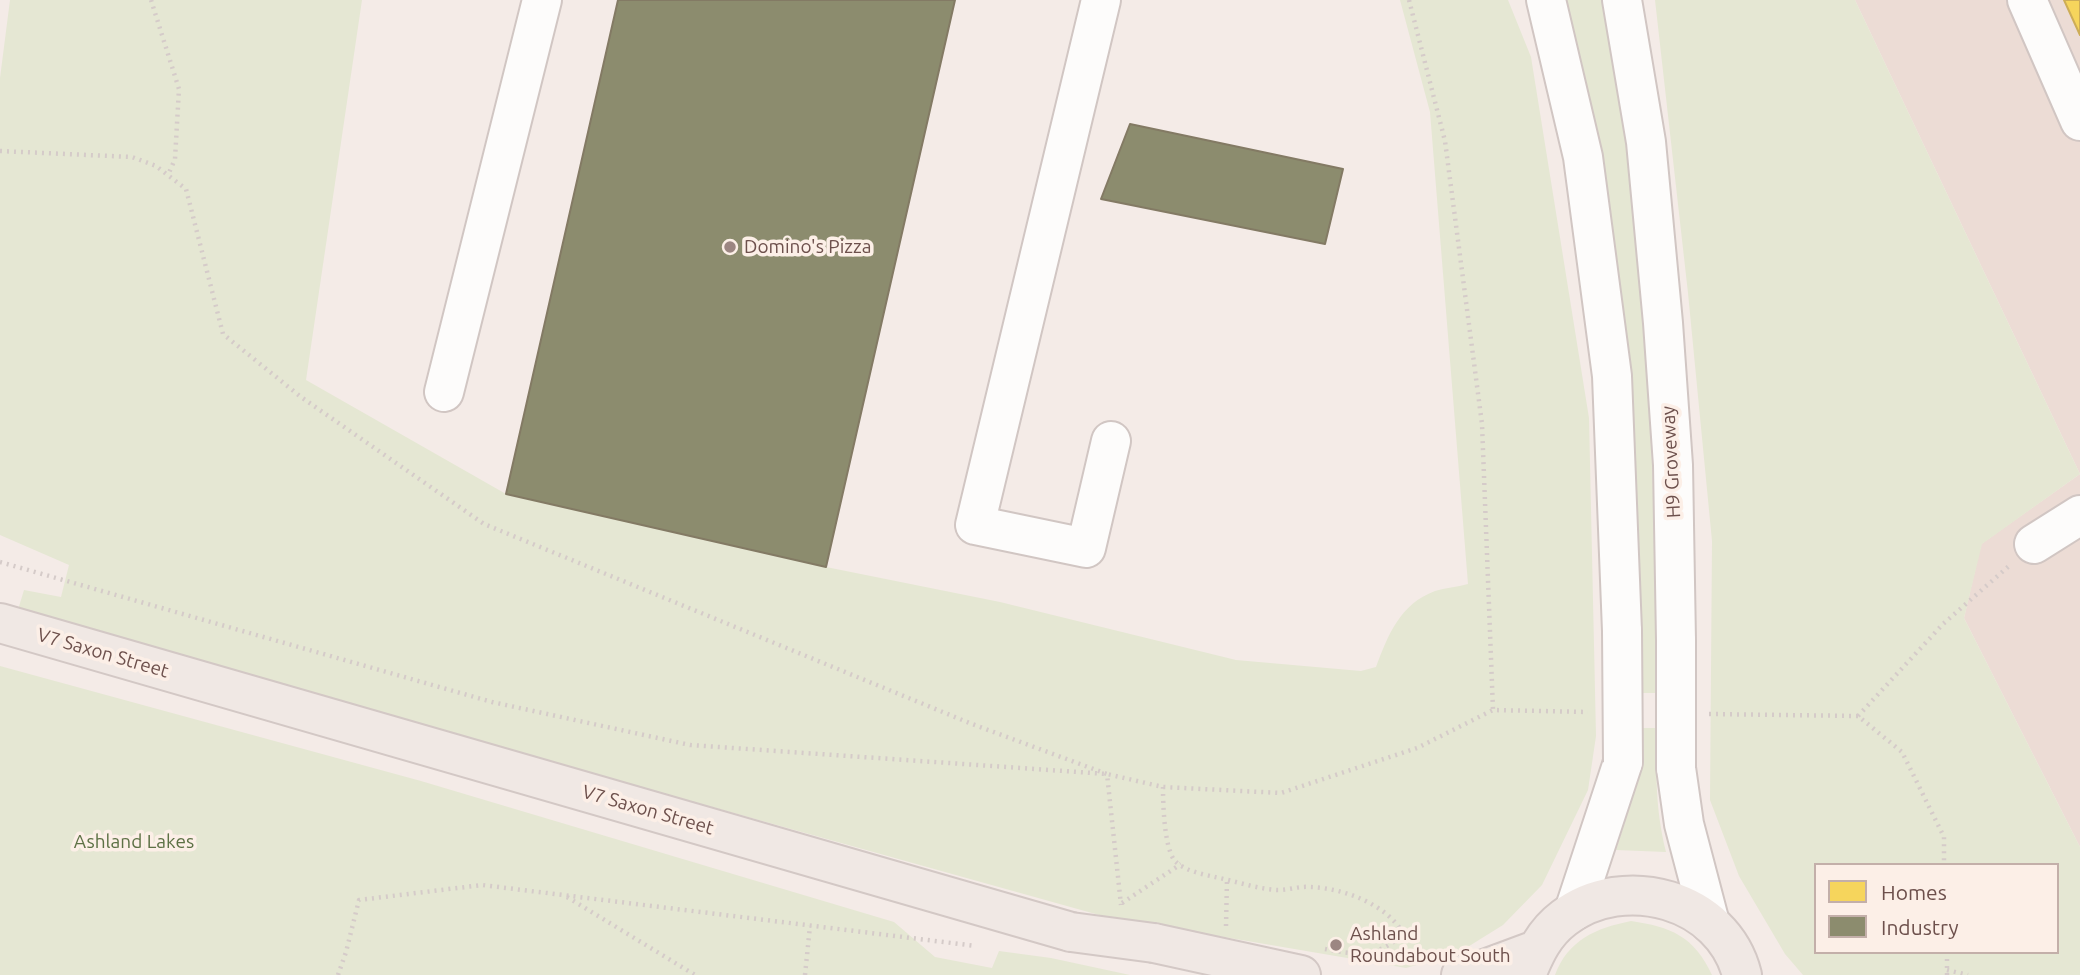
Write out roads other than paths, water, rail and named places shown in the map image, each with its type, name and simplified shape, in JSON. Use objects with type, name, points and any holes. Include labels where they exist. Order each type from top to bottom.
[{"type":"main road","name":"V7 Saxon Street","points":[[0,623],[1071,932],[1154,943],[1301,975]]},
{"type":"main road","points":[[1461,975],[1531,962],[1553,928],[1574,911],[1608,897],[1644,894],[1679,903],[1710,923],[1722,936],[1745,972]]},
{"type":"street","points":[[444,391],[542,0]]},
{"type":"street","points":[[1101,0],[975,524],[1086,548],[1111,441]]},
{"type":"street","points":[[1539,0],[1561,59]]},
{"type":"street","points":[[1546,0],[1583,158],[1612,376],[1622,631],[1623,762],[1574,911]]},
{"type":"street","name":"H9 Groveway","points":[[1622,0],[1646,142],[1673,465],[1676,768],[1684,824],[1710,923]]},
{"type":"street","points":[[2027,0],[2080,121]]},
{"type":"street","points":[[2034,544],[2080,515]]},
{"type":"place","name":"Domino's Pizza","points":[[730,247]]},
{"type":"place","name":"Ashland Roundabout South","points":[[1336,945]]},
{"type":"park label","name":"Ashland Lakes","points":[[134,842]]}]
